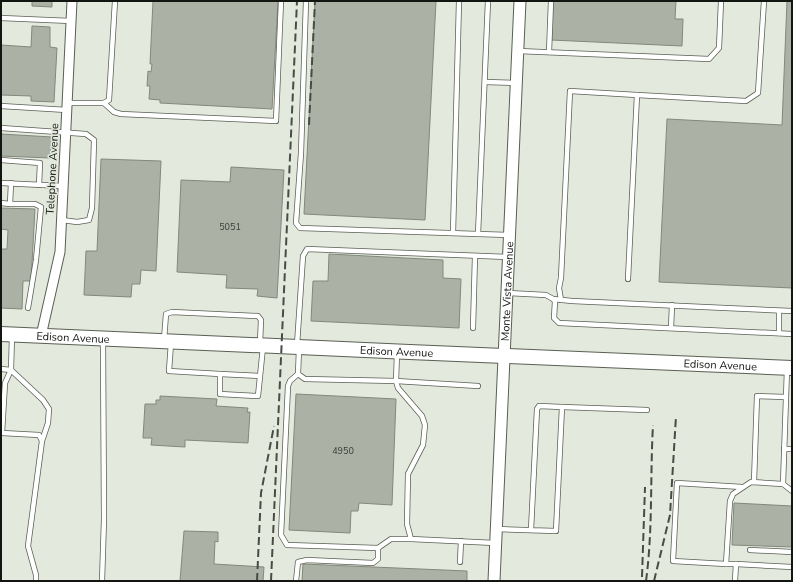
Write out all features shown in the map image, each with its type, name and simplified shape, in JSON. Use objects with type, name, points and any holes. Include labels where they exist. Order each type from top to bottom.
[{"type":"main road","name":"Edison Avenue","points":[[6,334],[261,347],[504,355],[790,368]]},
{"type":"street","name":"Telephone Avenue","points":[[41,336],[60,252],[72,1]]},
{"type":"street","name":"Monte Vista Avenue","points":[[494,581],[520,1]]},
{"type":"lane","points":[[1,106],[67,106],[104,103],[108,100],[115,1]]},
{"type":"lane","points":[[104,103],[114,112],[121,114],[276,121],[281,1]]},
{"type":"lane","points":[[306,1],[301,153],[296,223],[300,228],[510,235]]},
{"type":"lane","points":[[453,232],[460,1]]},
{"type":"lane","points":[[478,234],[488,1]]},
{"type":"lane","points":[[549,52],[551,1]]},
{"type":"lane","points":[[518,51],[710,59],[719,48],[721,1]]},
{"type":"lane","points":[[561,300],[559,288],[561,278],[570,91],[746,101],[758,93],[764,1]]},
{"type":"lane","points":[[1,18],[71,21]]},
{"type":"lane","points":[[485,82],[516,83]]},
{"type":"lane","points":[[628,279],[637,95]]},
{"type":"lane","points":[[1,128],[66,134],[86,134],[94,140],[92,208],[89,220],[78,222],[62,220]]},
{"type":"lane","points":[[1,160],[40,163],[39,185]]},
{"type":"lane","points":[[1,183],[63,186]]},
{"type":"lane","points":[[10,204],[11,183]]},
{"type":"lane","points":[[1,203],[35,204],[41,207],[36,260],[28,308]]},
{"type":"lane","points":[[496,543],[391,539],[378,548],[287,545],[281,535],[288,386],[290,381],[298,374],[303,256],[307,249],[508,257]]},
{"type":"lane","points":[[473,328],[475,256]]},
{"type":"lane","points":[[507,293],[546,295],[561,300],[792,311]]},
{"type":"lane","points":[[553,298],[554,318],[559,323],[792,334]]},
{"type":"lane","points":[[671,328],[672,305]]},
{"type":"lane","points":[[779,311],[779,333]]},
{"type":"lane","points":[[220,374],[220,394],[258,396],[261,347],[261,320],[258,316],[172,312],[166,314],[169,371],[259,376]]},
{"type":"lane","points":[[6,334],[11,370],[5,382],[2,433],[39,436],[42,441]]},
{"type":"lane","points":[[102,581],[104,519],[103,339]]},
{"type":"lane","points":[[397,352],[396,381],[398,388],[422,416],[425,425],[423,445],[408,474],[407,524],[411,539]]},
{"type":"lane","points":[[783,484],[786,397],[790,368]]},
{"type":"lane","points":[[1,369],[11,370],[43,400],[48,409],[48,423],[42,441],[28,546],[36,575],[36,581]]},
{"type":"lane","points":[[298,374],[305,379],[396,381],[478,386]]},
{"type":"lane","points":[[754,482],[758,396],[786,397]]},
{"type":"lane","points":[[532,530],[537,409],[539,406],[647,410]]},
{"type":"lane","points":[[496,529],[556,531],[562,407]]},
{"type":"lane","points":[[785,418],[792,418]]},
{"type":"lane","points":[[784,449],[792,450]]},
{"type":"lane","points":[[792,491],[783,484],[754,482],[742,487],[677,483],[673,561],[792,567]]},
{"type":"lane","points":[[726,564],[730,501],[742,487]]},
{"type":"lane","points":[[460,562],[461,541]]},
{"type":"lane","points":[[296,581],[298,562],[307,560],[373,563],[378,559],[378,548]]},
{"type":"lane","points":[[750,550],[792,552]]},
{"type":"lane","points":[[735,581],[736,564]]},
{"type":"building","points":[[32,1],[52,1],[52,7],[32,6]]},
{"type":"building","points":[[153,1],[278,1],[272,109],[160,103],[160,100],[149,99],[150,86],[147,86],[148,71],[151,72],[152,64],[150,64]]},
{"type":"building","points":[[315,1],[436,1],[425,220],[304,214]]},
{"type":"building","points":[[553,1],[676,1],[675,19],[683,19],[682,46],[551,40]]},
{"type":"building","points":[[787,1],[792,1],[792,288],[659,282],[667,119],[782,125]]},
{"type":"building","points":[[32,26],[50,27],[50,47],[57,48],[54,102],[31,101],[31,96],[1,95],[1,45],[31,47]]},
{"type":"building","points":[[1,134],[52,137],[50,158],[1,156]]},
{"type":"building","points":[[101,159],[161,161],[156,271],[141,270],[140,284],[132,284],[131,297],[84,295],[86,251],[97,251]]},
{"type":"building","points":[[231,167],[284,170],[277,298],[257,296],[258,289],[226,288],[227,275],[177,272],[181,180],[230,182]]},
{"type":"building","points":[[1,208],[35,209],[31,281],[23,281],[22,309],[1,308],[1,249],[7,249],[8,230],[1,229]]},
{"type":"building","points":[[329,254],[443,260],[443,278],[461,279],[459,328],[311,321],[313,281],[328,281]]},
{"type":"building","points":[[296,394],[396,399],[392,505],[359,503],[358,511],[351,511],[350,533],[289,530]]},
{"type":"building","points":[[160,396],[217,399],[216,406],[248,408],[247,412],[250,412],[248,443],[185,440],[185,447],[151,445],[152,438],[143,438],[145,404],[156,404],[156,400],[160,400]]},
{"type":"building","points":[[734,503],[792,506],[792,547],[732,545]]},
{"type":"building","points":[[184,531],[218,532],[218,542],[215,541],[214,564],[264,567],[263,581],[180,581]]},
{"type":"building","points":[[303,564],[467,571],[467,581],[302,581]]},
{"type":"railway","points":[[271,581],[297,1]]},
{"type":"railway","points":[[309,125],[315,1]]},
{"type":"railway","points":[[654,581],[670,515],[676,416]]},
{"type":"railway","points":[[646,581],[650,542],[653,425]]},
{"type":"railway","points":[[257,581],[261,493],[274,426]]},
{"type":"railway","points":[[642,577],[645,487]]}]
